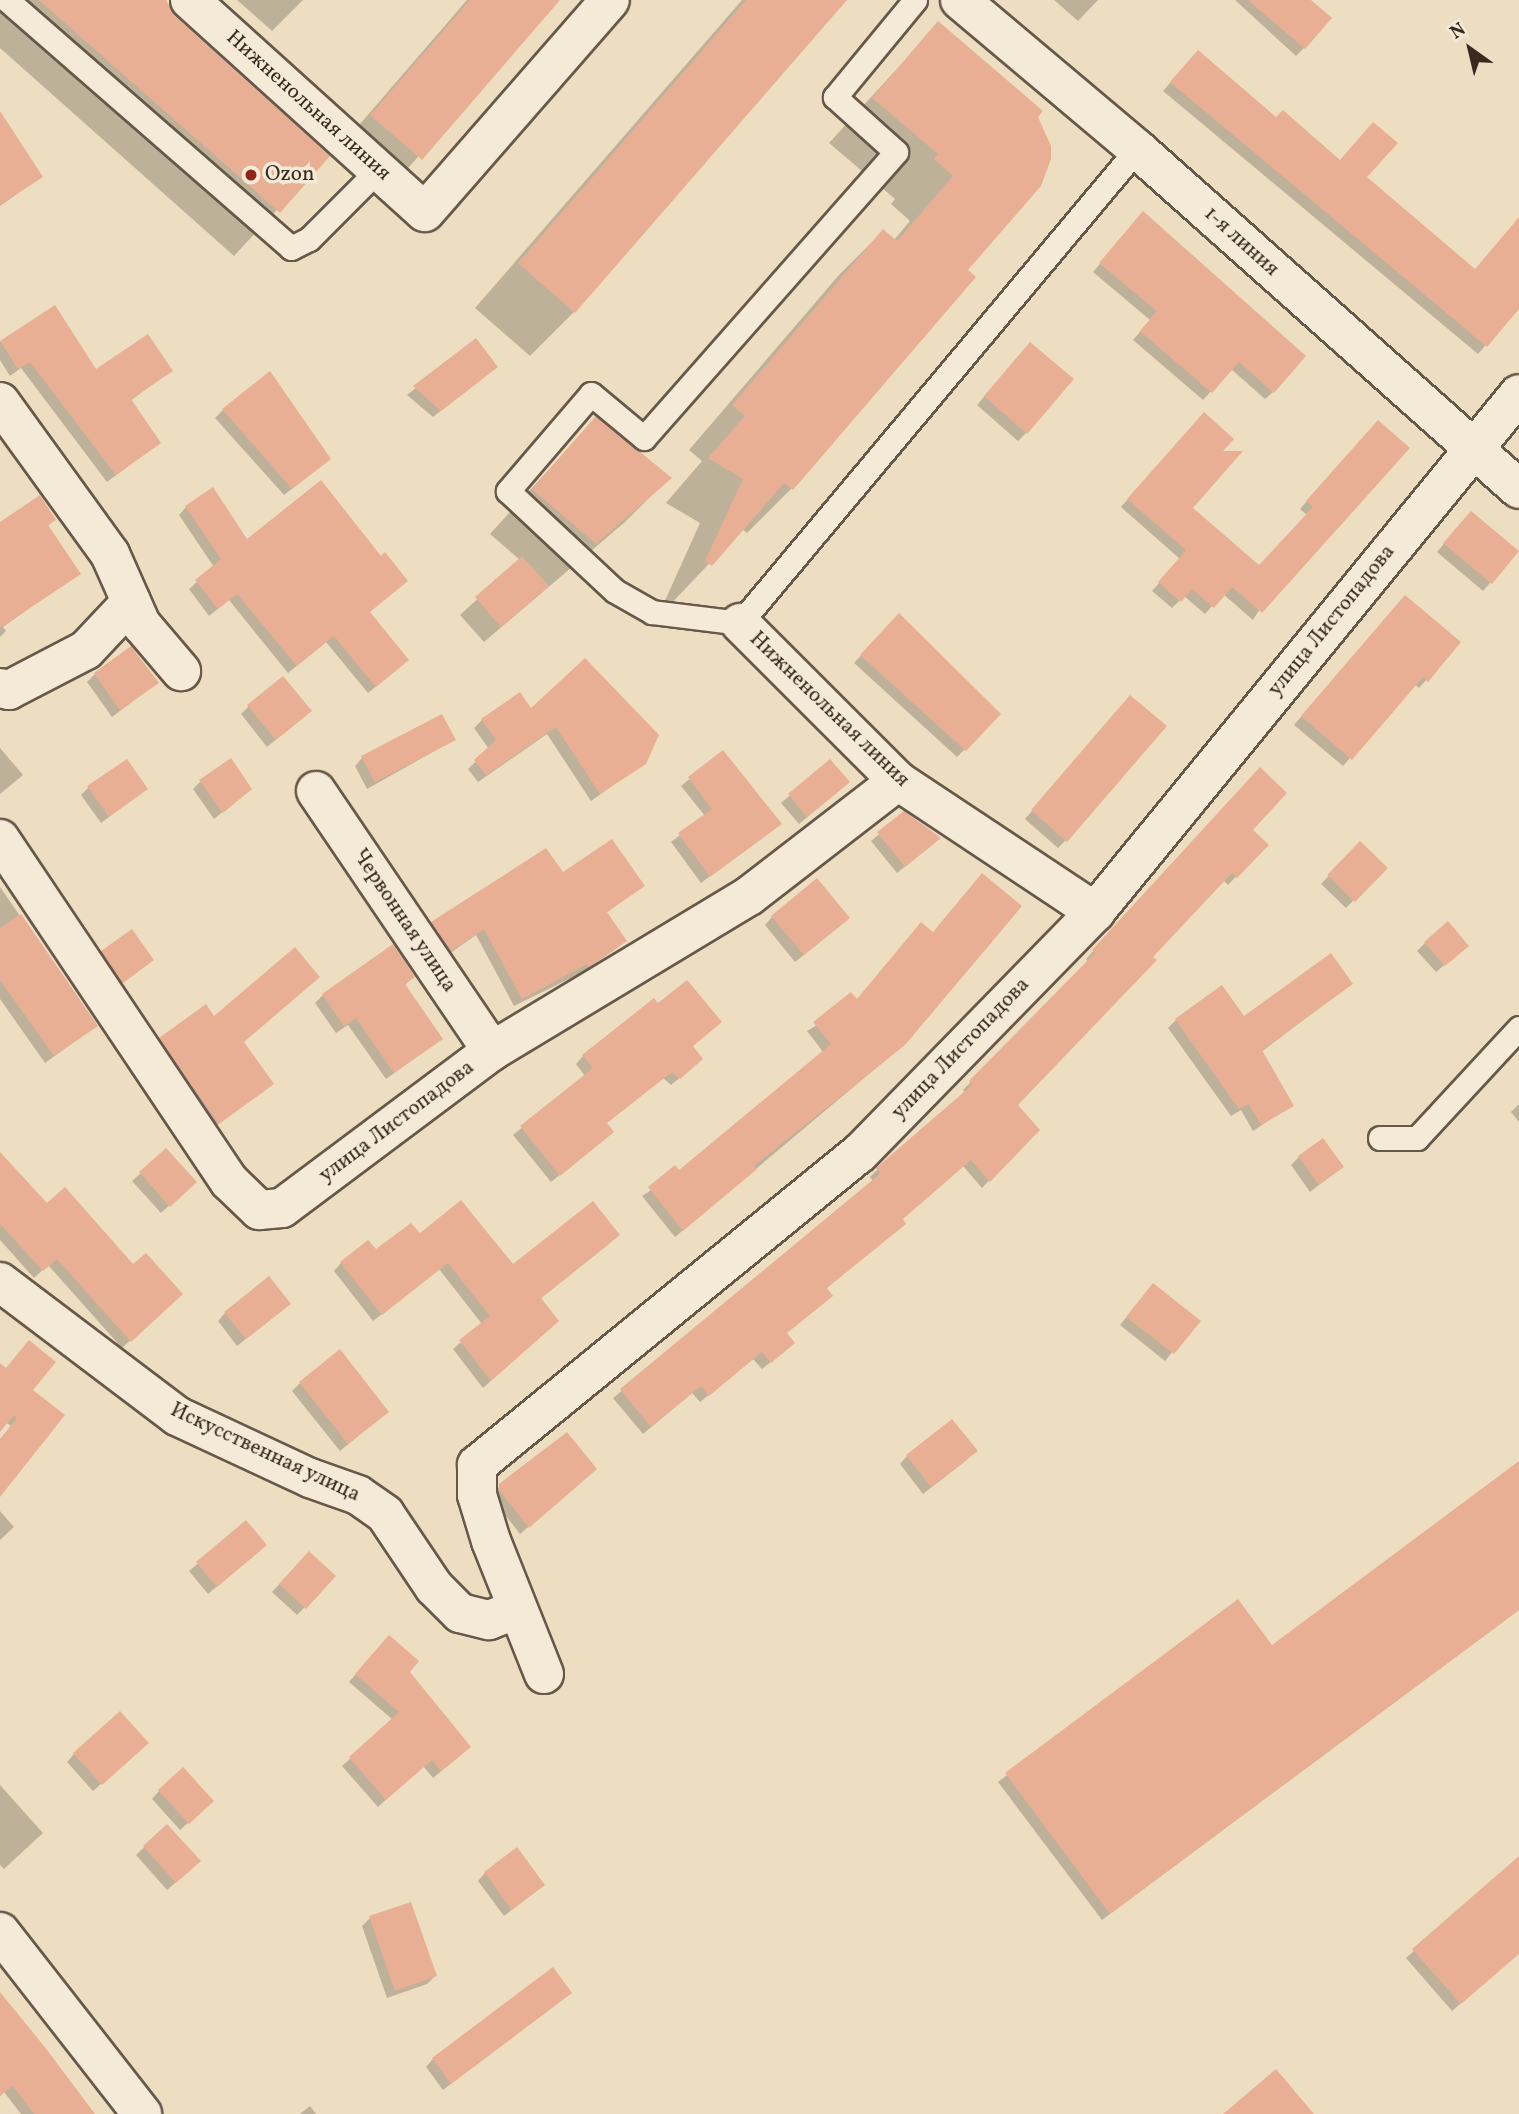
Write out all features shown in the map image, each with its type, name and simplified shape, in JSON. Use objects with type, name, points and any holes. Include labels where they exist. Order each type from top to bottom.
[{"type":"street","name":"Нижненольная линия","points":[[190,0],[425,212],[610,0]]},
{"type":"street","name":"1-я линия","points":[[960,0],[1137,149],[1519,489]]},
{"type":"street","name":"улица Листопадова","points":[[544,1674],[515,1610],[477,1495],[477,1465],[859,1154],[1095,912],[1519,394]]},
{"type":"street","points":[[0,402],[110,554],[141,624],[180,671]]},
{"type":"street","points":[[0,688],[9,690],[86,650],[131,602]]},
{"type":"street","name":"Нижненольная линия","points":[[740,623],[898,781],[1095,912]]},
{"type":"street","name":"улица Листопадова","points":[[0,839],[229,1181],[259,1210],[282,1208],[492,1051],[749,896],[898,781]]},
{"type":"street","name":"Червонная улица","points":[[316,792],[492,1051]]},
{"type":"street","name":"Искусственная улица","points":[[0,1282],[177,1416],[310,1478],[358,1495],[385,1514],[434,1587],[460,1613],[489,1620],[515,1610]]},
{"type":"street","points":[[0,1932],[142,2114]]},
{"type":"lane","points":[[7,0],[291,248],[309,239],[378,170]]},
{"type":"lane","points":[[915,0],[835,97],[896,152],[644,438],[591,394],[508,491],[625,596],[652,612],[740,623],[1137,149]]},
{"type":"lane","points":[[1380,1138],[1417,1138],[1519,1028]]},
{"type":"building","points":[[39,0],[166,0],[175,16],[330,156],[280,213]]},
{"type":"building","points":[[470,0],[560,0],[422,160],[370,115]]},
{"type":"building","points":[[746,0],[847,0],[575,313],[518,263]]},
{"type":"building","points":[[1248,0],[1311,0],[1332,18],[1305,49]]},
{"type":"building","points":[[938,21],[1043,111],[1038,117],[1051,146],[1051,159],[1041,186],[968,270],[976,277],[793,490],[784,483],[712,566],[705,561],[743,479],[708,458],[745,416],[732,405],[883,229],[897,241],[953,176],[934,159],[938,154],[872,98]]},
{"type":"building","points":[[1198,50],[1276,117],[1283,110],[1340,160],[1373,122],[1398,143],[1367,177],[1475,269],[1519,217],[1519,309],[1487,347],[1170,82]]},
{"type":"building","points":[[0,111],[43,177],[0,205]]},
{"type":"building","points":[[1143,211],[1306,356],[1274,393],[1239,362],[1212,393],[1140,331],[1157,311],[1099,263]]},
{"type":"building","points":[[55,305],[96,369],[148,334],[173,371],[131,399],[161,443],[116,475],[30,362],[18,369],[0,341]]},
{"type":"building","points":[[476,338],[498,367],[441,411],[413,386]]},
{"type":"building","points":[[1030,342],[1074,379],[1027,434],[984,396]]},
{"type":"building","points":[[270,371],[331,459],[292,489],[222,409]]},
{"type":"building","points":[[1204,412],[1234,439],[1223,451],[1243,451],[1193,508],[1259,565],[1313,507],[1306,501],[1378,420],[1410,448],[1262,613],[1232,587],[1214,608],[1192,589],[1181,602],[1158,582],[1186,550],[1127,499]]},
{"type":"building","points":[[596,416],[672,478],[596,544],[532,489]]},
{"type":"building","points":[[321,480],[381,556],[385,552],[408,581],[370,612],[409,660],[376,687],[334,636],[297,666],[237,594],[218,609],[195,580],[221,559],[185,506],[213,487],[247,539]]},
{"type":"building","points":[[40,495],[56,520],[48,525],[81,574],[0,628],[0,522]]},
{"type":"building","points":[[1471,511],[1519,551],[1492,584],[1443,543]]},
{"type":"building","points":[[522,556],[549,586],[501,627],[475,597]]},
{"type":"building","points":[[1405,595],[1461,642],[1428,682],[1423,677],[1352,760],[1301,716]]},
{"type":"building","points":[[899,613],[1001,714],[966,751],[860,655]]},
{"type":"building","points":[[131,646],[159,683],[120,710],[94,673]]},
{"type":"building","points":[[585,658],[659,735],[646,764],[600,794],[556,727],[486,775],[474,760],[496,740],[481,719],[520,692],[531,708]]},
{"type":"building","points":[[283,676],[312,711],[276,740],[247,705]]},
{"type":"building","points":[[1130,695],[1167,726],[1067,842],[1031,810]]},
{"type":"building","points":[[442,714],[456,740],[375,782],[361,756]]},
{"type":"building","points":[[723,750],[782,824],[710,877],[678,833],[712,809],[688,777]]},
{"type":"building","points":[[231,758],[252,789],[223,813],[199,780]]},
{"type":"building","points":[[127,759],[148,789],[109,817],[87,786]]},
{"type":"building","points":[[830,759],[850,782],[807,817],[788,794]]},
{"type":"building","points":[[1260,767],[1287,793],[1253,830],[1269,845],[1237,878],[1232,873],[1153,957],[1157,960],[1018,1105],[1040,1130],[990,1182],[971,1160],[903,1219],[906,1224],[827,1288],[833,1296],[787,1333],[795,1343],[771,1363],[762,1352],[709,1396],[701,1386],[651,1427],[620,1389],[881,1173],[876,1168],[972,1085],[969,1081],[1095,953],[1092,950]]},
{"type":"building","points":[[904,811],[941,838],[905,867],[877,832]]},
{"type":"building","points":[[612,839],[645,886],[607,912],[627,941],[589,967],[587,964],[522,999],[484,929],[451,951],[431,922],[546,848],[563,872]]},
{"type":"building","points":[[1360,841],[1388,868],[1355,902],[1327,875]]},
{"type":"building","points":[[982,873],[1022,906],[905,1045],[754,1166],[757,1169],[683,1231],[648,1187],[675,1165],[679,1170],[831,1044],[813,1022],[851,992],[857,999],[921,922],[933,932]]},
{"type":"building","points":[[817,878],[850,918],[804,955],[771,916]]},
{"type":"building","points":[[21,914],[98,1026],[54,1056],[0,980],[0,928]]},
{"type":"building","points":[[1448,921],[1469,946],[1445,966],[1424,942]]},
{"type":"building","points":[[132,929],[154,960],[123,983],[101,951]]},
{"type":"building","points":[[393,944],[415,977],[405,984],[443,1039],[394,1073],[356,1018],[344,1026],[322,994]]},
{"type":"building","points":[[295,947],[320,977],[244,1042],[274,1084],[219,1124],[159,1038],[206,1004],[214,1016]]},
{"type":"building","points":[[1331,953],[1353,984],[1262,1050],[1294,1106],[1261,1125],[1249,1104],[1239,1109],[1175,1019],[1222,985],[1244,1016]]},
{"type":"building","points":[[687,980],[722,1022],[693,1046],[703,1059],[680,1079],[672,1072],[607,1123],[614,1132],[560,1176],[520,1126],[593,1068],[582,1055],[654,998],[658,1003]]},
{"type":"building","points":[[1323,1138],[1344,1167],[1319,1185],[1298,1156]]},
{"type":"building","points":[[166,1148],[197,1182],[170,1207],[139,1172]]},
{"type":"building","points":[[0,1152],[47,1203],[65,1187],[133,1264],[146,1253],[183,1294],[131,1342],[57,1259],[43,1271],[0,1224]]},
{"type":"building","points":[[461,1200],[513,1264],[593,1201],[620,1235],[541,1298],[559,1321],[491,1381],[459,1340],[490,1316],[448,1263],[382,1315],[340,1262],[368,1240],[376,1249],[411,1223],[420,1233]]},
{"type":"building","points":[[269,1276],[291,1304],[246,1339],[224,1312]]},
{"type":"building","points":[[1153,1283],[1201,1321],[1174,1354],[1126,1317]]},
{"type":"building","points":[[29,1340],[56,1362],[33,1390],[65,1415],[0,1497],[0,1439],[17,1418],[14,1415],[0,1432],[0,1363],[6,1368]]},
{"type":"building","points":[[340,1349],[389,1412],[348,1444],[299,1382]]},
{"type":"building","points":[[952,1419],[978,1451],[931,1487],[906,1455]]},
{"type":"building","points":[[567,1432],[597,1469],[529,1528],[499,1490],[499,1484]]},
{"type":"building","points":[[1519,1461],[1519,1610],[1110,1914],[1005,1773],[1238,1599],[1272,1645]]},
{"type":"building","points":[[246,1520],[267,1545],[217,1587],[196,1562]]},
{"type":"building","points":[[309,1551],[336,1576],[306,1609],[279,1584]]},
{"type":"building","points":[[389,1635],[419,1661],[410,1672],[471,1747],[441,1771],[432,1760],[386,1800],[349,1757],[399,1712],[355,1674]]},
{"type":"building","points":[[120,1711],[149,1743],[102,1785],[73,1753]]},
{"type":"building","points":[[183,1767],[214,1801],[189,1824],[158,1790]]},
{"type":"building","points":[[167,1824],[201,1861],[176,1883],[143,1846]]},
{"type":"building","points":[[517,1847],[545,1885],[512,1910],[484,1872]]},
{"type":"building","points":[[1519,1856],[1519,1954],[1461,2004],[1412,1949]]},
{"type":"building","points":[[411,1902],[437,1976],[395,1991],[369,1916]]},
{"type":"building","points":[[553,1967],[572,1993],[451,2084],[432,2058]]},
{"type":"building","points":[[0,1992],[95,2114],[34,2114],[13,2086],[0,2096]]},
{"type":"building","points":[[1276,2069],[1314,2114],[1223,2114]]},
{"type":"place","name":"Ozon","points":[[251,175]]}]
